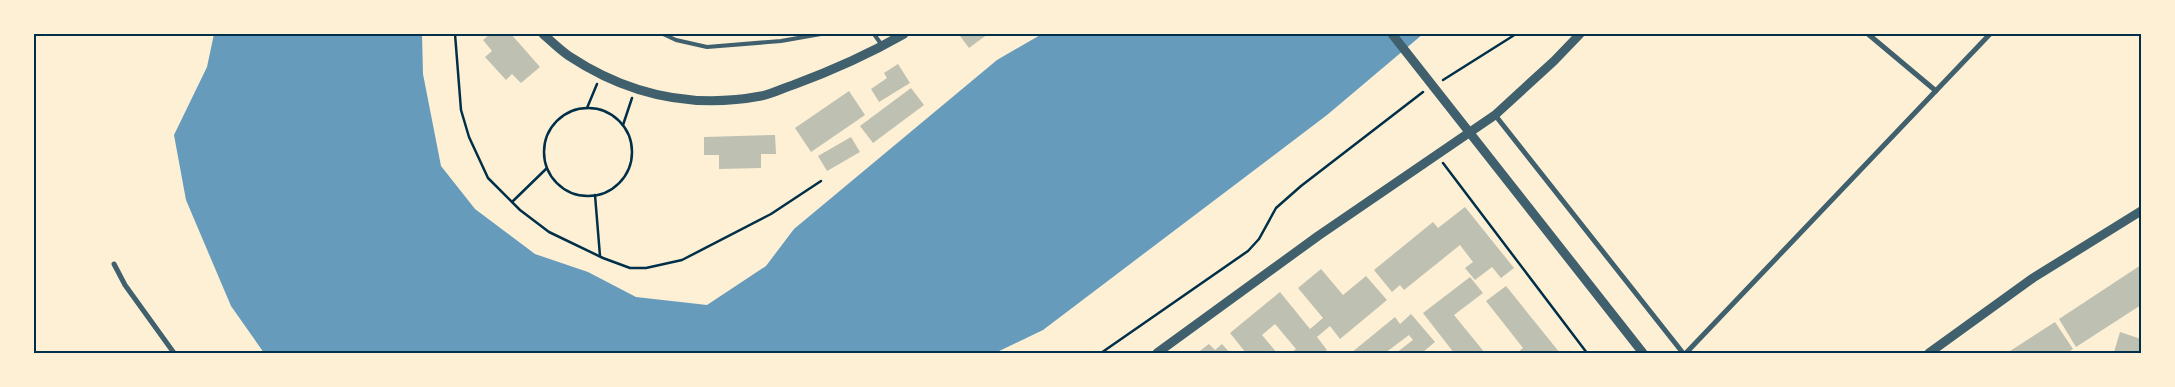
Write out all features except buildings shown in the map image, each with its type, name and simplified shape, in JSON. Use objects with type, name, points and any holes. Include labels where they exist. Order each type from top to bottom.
[{"type":"street","points":[[543,34],[568,56],[635,89],[672,99],[713,101],[762,96],[815,77],[883,46],[904,34]]},
{"type":"street","points":[[1392,34],[1643,353]]},
{"type":"street","points":[[1157,353],[1318,236],[1495,115],[1554,61],[1580,34]]},
{"type":"street","points":[[1868,34],[1936,91]]},
{"type":"street","points":[[1495,115],[1684,353],[1990,34]]},
{"type":"street","points":[[1929,353],[2033,278],[2141,211]]},
{"type":"street","points":[[114,264],[125,285],[174,353]]},
{"type":"lane","points":[[663,34],[676,40],[707,47],[781,41],[821,34]]},
{"type":"lane","points":[[874,34],[883,46]]},
{"type":"path","points":[[455,34],[461,110],[469,137],[488,178],[512,202],[549,232],[600,256],[630,268],[646,268],[682,260],[771,214],[821,181]]},
{"type":"path","points":[[1438,84],[1516,34]]},
{"type":"path","points":[[587,108],[602,73]]},
{"type":"path","points":[[1101,353],[1248,251],[1259,239],[1276,208],[1301,186],[1430,88]]},
{"type":"path","points":[[623,125],[635,89]]},
{"type":"path","points":[[587,108],[609,112],[628,132],[632,146],[631,161],[626,176],[616,187],[602,194],[587,196],[572,194],[559,186],[549,175],[544,160],[544,146],[548,133],[556,121],[567,112],[587,108]]},
{"type":"path","points":[[1436,154],[1587,353]]},
{"type":"path","points":[[512,202],[547,168]]},
{"type":"path","points":[[595,195],[600,256]]},
{"type":"water","points":[[214,34],[422,34],[423,74],[441,166],[475,209],[535,254],[588,272],[636,297],[707,305],[766,266],[794,229],[997,60],[1042,34],[1423,34],[1327,115],[1043,330],[995,353],[264,353],[231,306],[186,200],[174,135],[207,67]]}]
